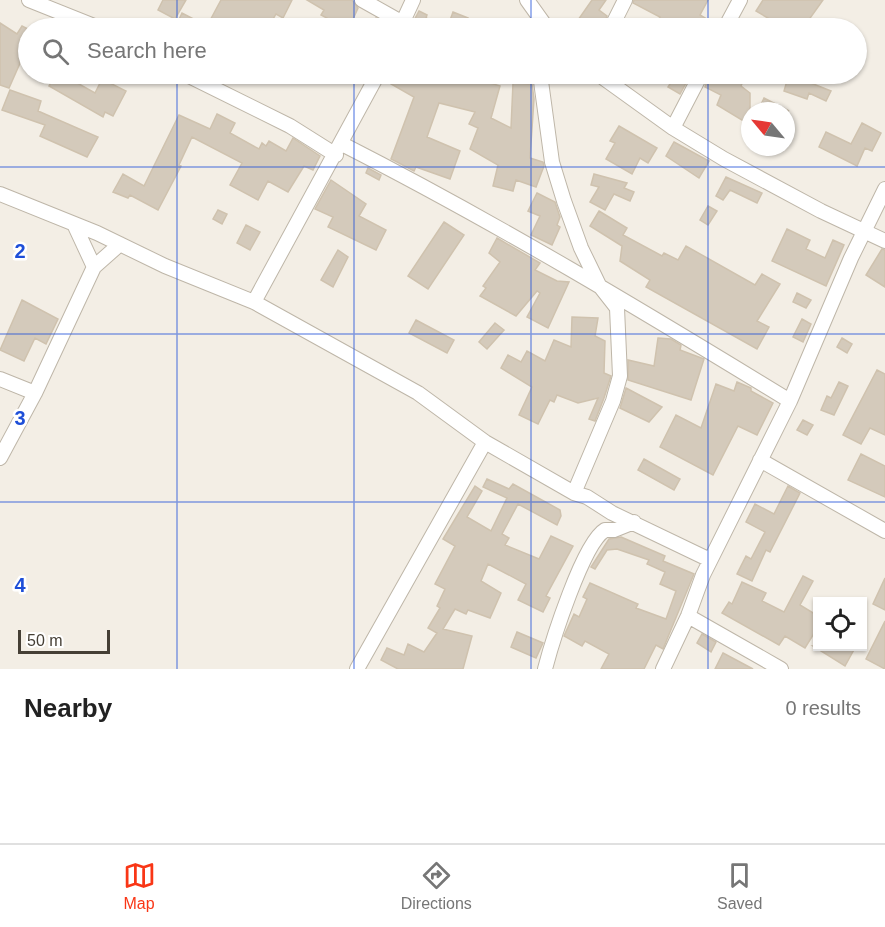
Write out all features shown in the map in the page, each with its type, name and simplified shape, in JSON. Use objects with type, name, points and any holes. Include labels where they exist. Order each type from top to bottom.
[{"type":"street","points":[[29,0],[74,18]]},
{"type":"street","points":[[362,0],[389,18]]},
{"type":"street","points":[[405,18],[413,0]]},
{"type":"street","points":[[616,18],[625,0]]},
{"type":"street","points":[[730,18],[740,0]]},
{"type":"street","points":[[529,3],[532,18]]},
{"type":"street","points":[[529,3],[540,18]]},
{"type":"street","points":[[205,84],[339,149],[411,179],[599,285],[790,401]]},
{"type":"street","points":[[254,302],[373,84]]},
{"type":"street","points":[[541,84],[552,162],[580,248],[599,285],[617,308],[620,376],[613,401],[574,493]]},
{"type":"street","points":[[612,84],[673,128],[724,159],[863,232],[885,241]]},
{"type":"street","points":[[673,128],[696,84]]},
{"type":"street","points":[[663,669],[688,616],[710,560],[790,401],[863,232],[885,189]]},
{"type":"street","points":[[0,194],[254,302],[418,393],[485,442],[574,493],[710,560]]},
{"type":"street","points":[[74,224],[94,267]]},
{"type":"street","points":[[0,458],[35,393],[94,267],[120,244]]},
{"type":"street","points":[[0,379],[35,393]]},
{"type":"street","points":[[357,669],[485,442]]},
{"type":"street","points":[[760,460],[885,531]]},
{"type":"street","points":[[545,669],[552,642],[596,538],[605,530],[614,530],[634,522]]},
{"type":"street","points":[[688,616],[781,669]]},
{"type":"building","points":[[163,0],[186,0],[176,18],[158,10]]},
{"type":"building","points":[[221,0],[292,0],[283,18],[276,14],[274,18],[211,18]]},
{"type":"building","points":[[307,0],[352,0],[358,8],[354,18],[327,18],[321,15],[324,10]]},
{"type":"building","points":[[592,0],[606,0],[599,10],[607,16],[606,18],[579,18]]},
{"type":"building","points":[[634,0],[708,0],[700,15],[705,18],[659,18],[633,3]]},
{"type":"building","points":[[763,0],[823,0],[810,18],[768,18],[756,11]]},
{"type":"building","points":[[419,11],[427,15],[426,18],[415,18]]},
{"type":"building","points":[[453,12],[468,18],[451,18]]},
{"type":"building","points":[[182,13],[192,18],[180,18]]},
{"type":"building","points":[[0,23],[17,34],[18,32],[18,68],[9,88],[0,85]]},
{"type":"building","points":[[50,84],[79,84],[95,93],[100,84],[112,84],[126,91],[113,116],[105,112],[103,117],[49,86]]},
{"type":"building","points":[[391,84],[493,84],[500,86],[491,118],[511,128],[513,84],[532,84],[534,99],[530,158],[543,162],[544,166],[536,187],[516,180],[513,191],[493,186],[498,165],[470,149],[478,128],[469,124],[475,112],[439,103],[427,137],[460,151],[450,179],[416,167],[414,171],[391,159],[414,97]]},
{"type":"building","points":[[670,84],[686,84],[680,94],[668,87]]},
{"type":"building","points":[[706,84],[742,84],[741,86],[750,93],[750,102],[741,102],[741,120],[717,105],[721,95],[705,87]]},
{"type":"building","points":[[786,84],[813,84],[831,91],[826,101],[809,93],[807,99],[784,91]]},
{"type":"building","points":[[10,90],[41,101],[38,111],[98,137],[87,157],[40,136],[45,125],[2,110]]},
{"type":"building","points":[[217,114],[235,123],[230,133],[259,149],[262,143],[266,146],[269,141],[286,151],[293,138],[320,156],[313,170],[304,166],[288,192],[268,181],[258,200],[230,185],[242,163],[192,137],[179,165],[181,166],[158,210],[130,195],[128,198],[113,192],[123,174],[144,186],[179,115],[210,129]]},
{"type":"building","points":[[862,123],[881,133],[872,151],[865,148],[857,166],[819,147],[826,132],[851,144]]},
{"type":"building","points":[[619,126],[657,148],[648,163],[640,158],[632,174],[606,159],[615,143],[610,141]]},
{"type":"building","points":[[674,142],[709,161],[699,178],[666,156]]},
{"type":"building","points":[[368,168],[381,175],[379,180],[366,173]]},
{"type":"building","points":[[594,174],[627,183],[624,188],[634,192],[630,201],[614,194],[605,210],[590,202],[599,187],[591,185]]},
{"type":"building","points":[[726,177],[762,193],[757,203],[730,190],[723,200],[716,196]]},
{"type":"building","points":[[331,180],[366,204],[359,216],[386,230],[376,250],[328,227],[333,217],[315,209]]},
{"type":"building","points":[[537,193],[555,202],[560,217],[557,225],[560,227],[552,245],[531,235],[540,216],[528,211]]},
{"type":"building","points":[[708,206],[717,211],[708,225],[700,220]]},
{"type":"building","points":[[218,210],[227,214],[222,224],[213,219]]},
{"type":"building","points":[[599,211],[627,228],[623,235],[662,256],[664,253],[678,260],[686,246],[755,285],[762,274],[780,284],[757,321],[769,327],[757,349],[646,287],[650,280],[620,261],[622,246],[590,226]]},
{"type":"building","points":[[444,222],[464,235],[428,289],[408,276]]},
{"type":"building","points":[[246,225],[260,232],[250,250],[237,243]]},
{"type":"building","points":[[787,229],[810,240],[806,249],[825,258],[833,240],[844,245],[826,286],[772,261]]},
{"type":"building","points":[[497,238],[540,263],[535,270],[557,281],[569,282],[548,328],[527,317],[540,293],[537,291],[516,316],[480,296],[486,288],[483,286],[500,262],[489,253]]},
{"type":"building","points":[[882,249],[885,250],[885,287],[866,275]]},
{"type":"building","points":[[338,250],[348,257],[333,287],[321,280]]},
{"type":"building","points":[[797,293],[811,300],[806,308],[793,302]]},
{"type":"building","points":[[22,300],[58,319],[46,344],[35,338],[24,361],[0,350]]},
{"type":"building","points":[[572,317],[598,318],[595,336],[605,341],[604,373],[611,376],[595,421],[589,419],[598,398],[578,403],[557,395],[554,402],[550,400],[538,424],[519,415],[532,387],[501,368],[508,355],[521,362],[527,351],[545,361],[554,340],[571,347]]},
{"type":"building","points":[[802,319],[811,324],[803,342],[793,337]]},
{"type":"building","points":[[416,320],[454,340],[447,353],[409,333]]},
{"type":"building","points":[[495,323],[504,330],[487,349],[479,342]]},
{"type":"building","points":[[658,338],[671,339],[681,345],[680,350],[704,359],[691,400],[628,380],[628,360],[654,366]]},
{"type":"building","points":[[842,338],[852,344],[847,353],[837,347]]},
{"type":"building","points":[[877,370],[885,374],[885,435],[870,428],[861,444],[843,435]]},
{"type":"building","points":[[737,382],[751,388],[751,391],[773,403],[757,435],[738,426],[713,475],[660,447],[676,415],[701,428],[716,384],[734,391]]},
{"type":"building","points":[[839,382],[848,386],[834,415],[821,410],[827,396],[831,398]]},
{"type":"building","points":[[626,388],[662,407],[649,422],[620,408]]},
{"type":"building","points":[[803,420],[813,425],[807,435],[797,430]]},
{"type":"building","points":[[861,454],[885,466],[885,497],[848,480]]},
{"type":"building","points":[[644,459],[680,479],[674,490],[638,470]]},
{"type":"building","points":[[487,479],[509,489],[513,484],[560,510],[561,516],[557,525],[518,504],[502,534],[509,538],[505,545],[539,559],[551,536],[573,546],[546,596],[550,598],[543,612],[518,600],[526,584],[488,564],[481,581],[501,593],[490,618],[468,610],[466,614],[455,609],[443,629],[472,636],[463,669],[398,669],[381,660],[387,648],[404,655],[408,644],[424,652],[437,633],[428,628],[440,608],[437,606],[445,589],[435,584],[455,546],[443,539],[475,486],[482,491],[467,517],[491,531],[507,498],[483,487]]},
{"type":"building","points":[[788,486],[800,493],[770,552],[766,550],[752,581],[737,574],[746,556],[751,559],[765,532],[746,522],[755,504],[774,514]]},
{"type":"building","points":[[621,537],[665,556],[663,561],[694,574],[663,649],[656,645],[644,669],[601,669],[609,654],[585,641],[582,646],[564,636],[574,614],[579,617],[587,599],[583,597],[590,583],[638,604],[636,608],[666,619],[676,591],[660,584],[665,572],[647,564],[649,560],[617,549],[607,550],[595,569],[591,567],[609,539]]},
{"type":"building","points":[[803,576],[813,581],[800,605],[813,613],[813,635],[805,648],[785,636],[779,645],[722,613],[729,602],[732,604],[742,582],[766,593],[762,601],[784,612]]},
{"type":"building","points":[[885,578],[885,610],[873,604]]},
{"type":"building","points":[[885,621],[885,669],[866,659]]},
{"type":"building","points":[[517,632],[543,643],[536,658],[511,647]]},
{"type":"building","points":[[702,634],[716,642],[711,652],[697,643]]},
{"type":"building","points":[[821,651],[853,651],[845,666]]},
{"type":"building","points":[[723,653],[753,669],[715,669]]}]
